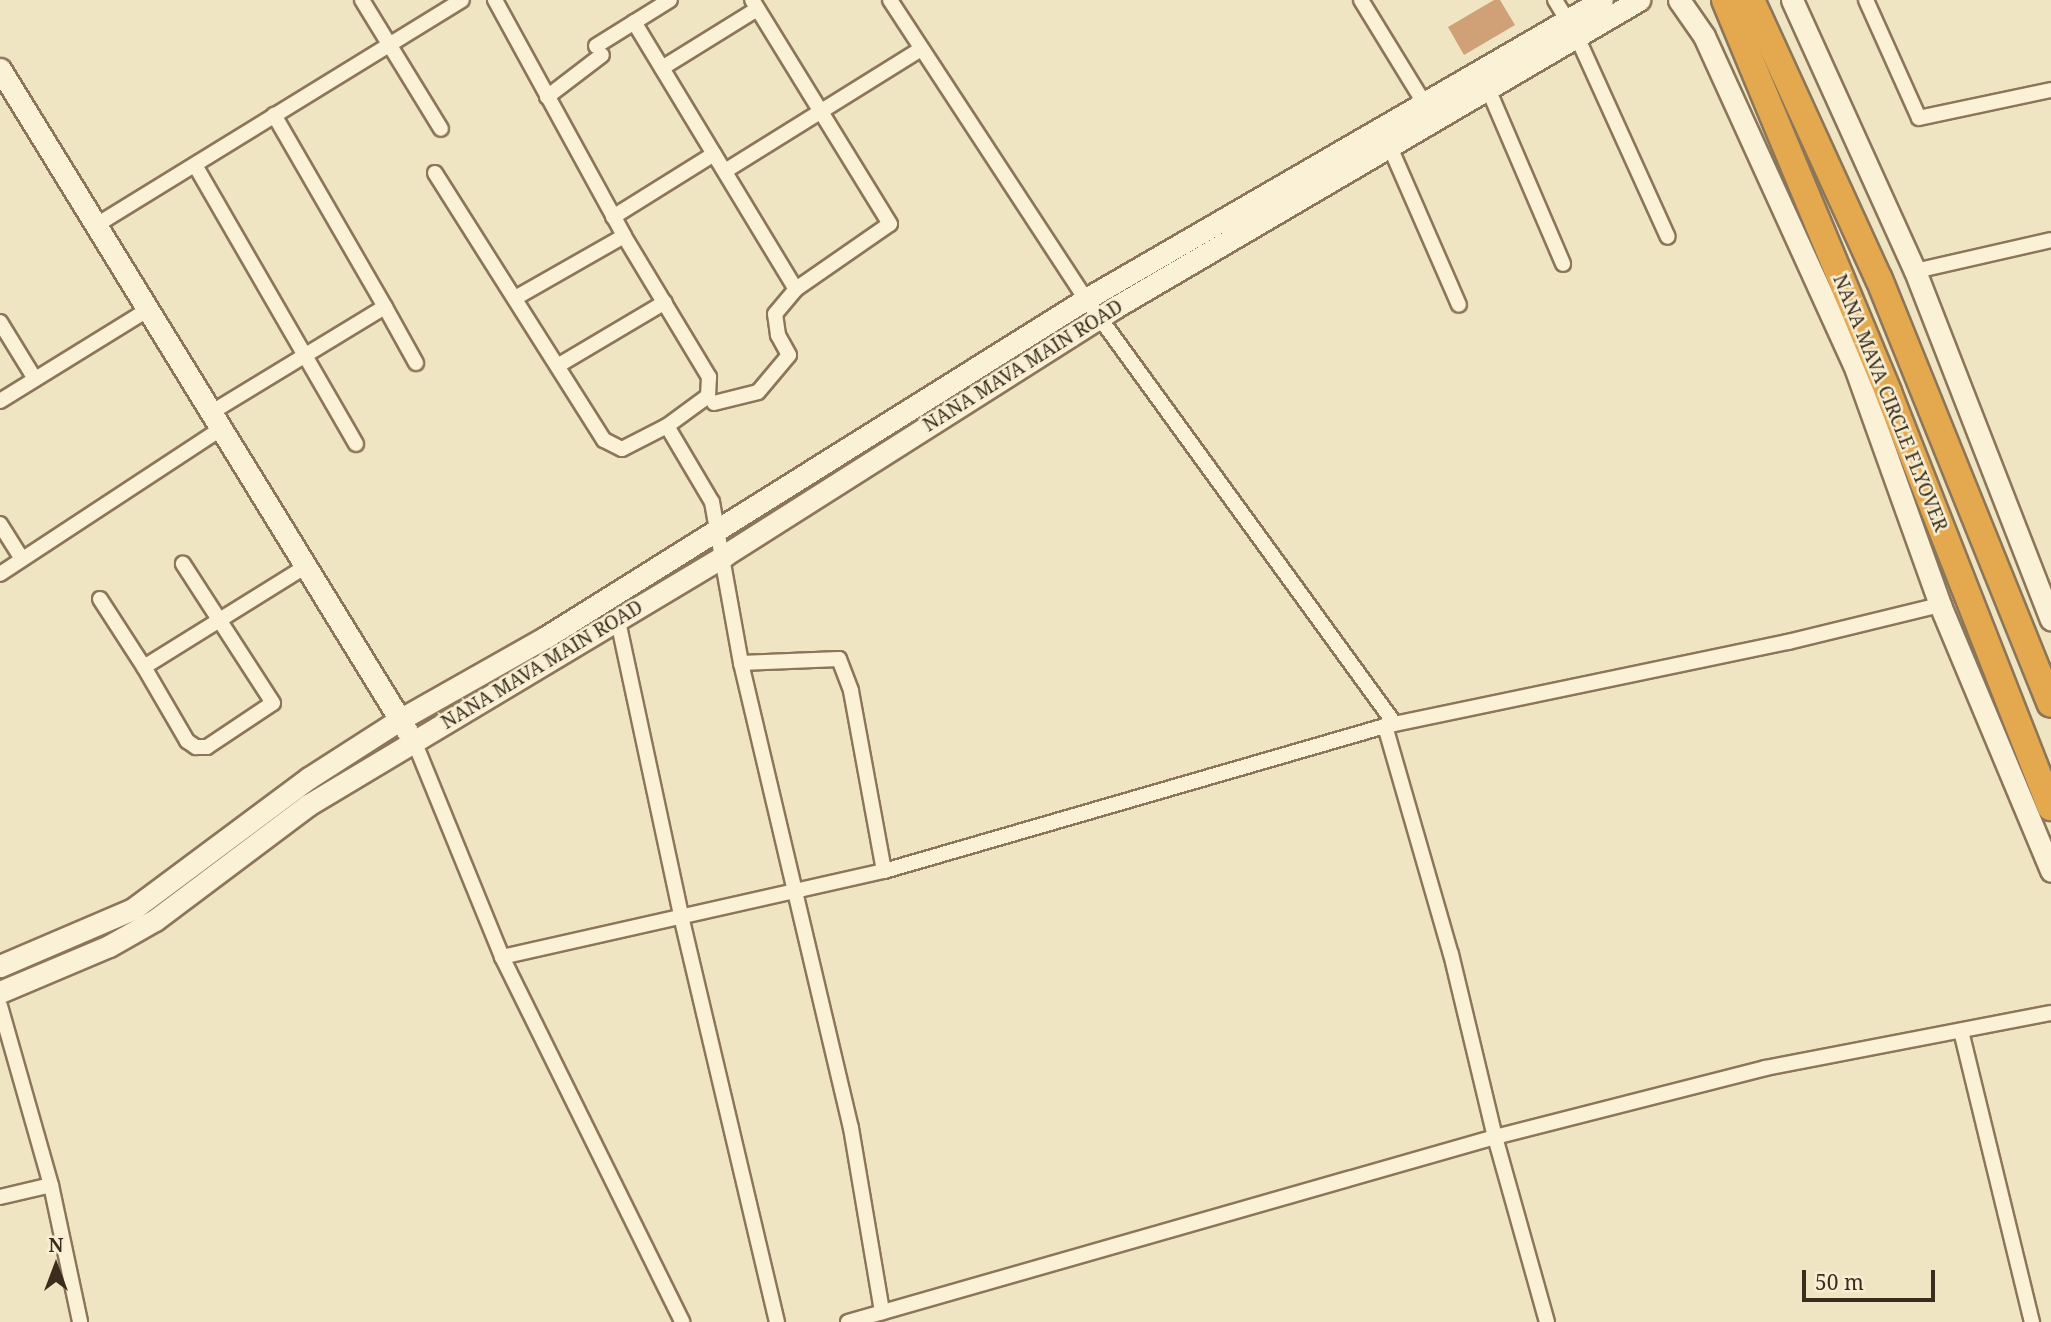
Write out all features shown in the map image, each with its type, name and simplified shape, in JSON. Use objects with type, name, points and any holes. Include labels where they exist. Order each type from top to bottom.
[{"type":"highway","name":"NANA MAVA CIRCLE FLYOVER","points":[[1725,0],[1888,392],[2051,807]]},
{"type":"highway","name":"NANA MAVA CIRCLE FLYOVER","points":[[1751,0],[1879,279],[2051,704]]},
{"type":"street","points":[[362,0],[441,129]]},
{"type":"street","points":[[98,225],[462,0]]},
{"type":"street","points":[[435,173],[612,446],[622,449],[667,426],[708,396],[710,387],[701,361],[624,236],[495,0]]},
{"type":"street","points":[[890,0],[1086,299],[1102,315],[1390,725],[1451,954],[1495,1137],[1547,1322]]},
{"type":"street","points":[[1361,0],[1423,101]]},
{"type":"street","points":[[1555,0],[1567,20]]},
{"type":"street","name":"NANA MAVA MAIN ROAD","points":[[0,966],[142,903],[299,786],[401,719],[546,637],[1086,299],[1423,101],[1602,0]]},
{"type":"street","name":"NANA MAVA MAIN ROAD","points":[[0,992],[109,946],[155,920],[189,899],[285,821],[414,741],[725,555],[1102,315],[1578,39],[1639,0]]},
{"type":"street","points":[[1679,0],[1704,36],[1851,358],[1940,605],[2051,871]]},
{"type":"street","points":[[1793,0],[1915,271],[2043,580],[2051,619]]},
{"type":"street","points":[[1866,0],[1919,118],[2051,90]]},
{"type":"street","points":[[547,97],[634,22],[665,1]]},
{"type":"street","points":[[662,68],[755,5],[890,224],[796,289],[775,314],[778,335],[789,355],[758,392],[722,397],[713,403]]},
{"type":"street","points":[[634,22],[796,289]]},
{"type":"street","points":[[1578,39],[1668,237]]},
{"type":"street","points":[[725,172],[921,49]]},
{"type":"street","points":[[0,69],[414,741],[502,957],[682,1322]]},
{"type":"street","points":[[1489,91],[1563,264]]},
{"type":"street","points":[[274,116],[416,363]]},
{"type":"street","points":[[1390,147],[1459,305]]},
{"type":"street","points":[[614,217],[714,154]]},
{"type":"street","points":[[195,165],[356,444]]},
{"type":"street","points":[[517,298],[624,236]]},
{"type":"street","points":[[1915,271],[2051,240]]},
{"type":"street","points":[[559,365],[665,302]]},
{"type":"street","points":[[0,574],[217,420],[304,353],[385,307]]},
{"type":"street","points":[[0,401],[149,309]]},
{"type":"street","points":[[0,322],[35,379]]},
{"type":"street","points":[[667,426],[705,488],[719,528],[741,663],[850,1128],[882,1312]]},
{"type":"street","points":[[0,524],[22,559]]},
{"type":"street","points":[[100,599],[187,741],[207,747],[273,703],[183,564]]},
{"type":"street","points":[[144,667],[306,566]]},
{"type":"street","points":[[502,957],[884,871],[1390,725],[1788,642],[1940,605]]},
{"type":"street","points":[[618,621],[681,916],[777,1322]]},
{"type":"street","points":[[741,663],[839,659],[850,691],[884,871]]},
{"type":"street","points":[[0,1006],[51,1185],[80,1322]]},
{"type":"street","points":[[848,1322],[1495,1137],[1765,1068],[2051,1013]]},
{"type":"street","points":[[1961,1031],[2032,1322]]},
{"type":"street","points":[[0,1197],[51,1185]]},
{"type":"building","points":[[1494,0],[1500,0],[1515,25],[1464,55],[1448,27]]}]
